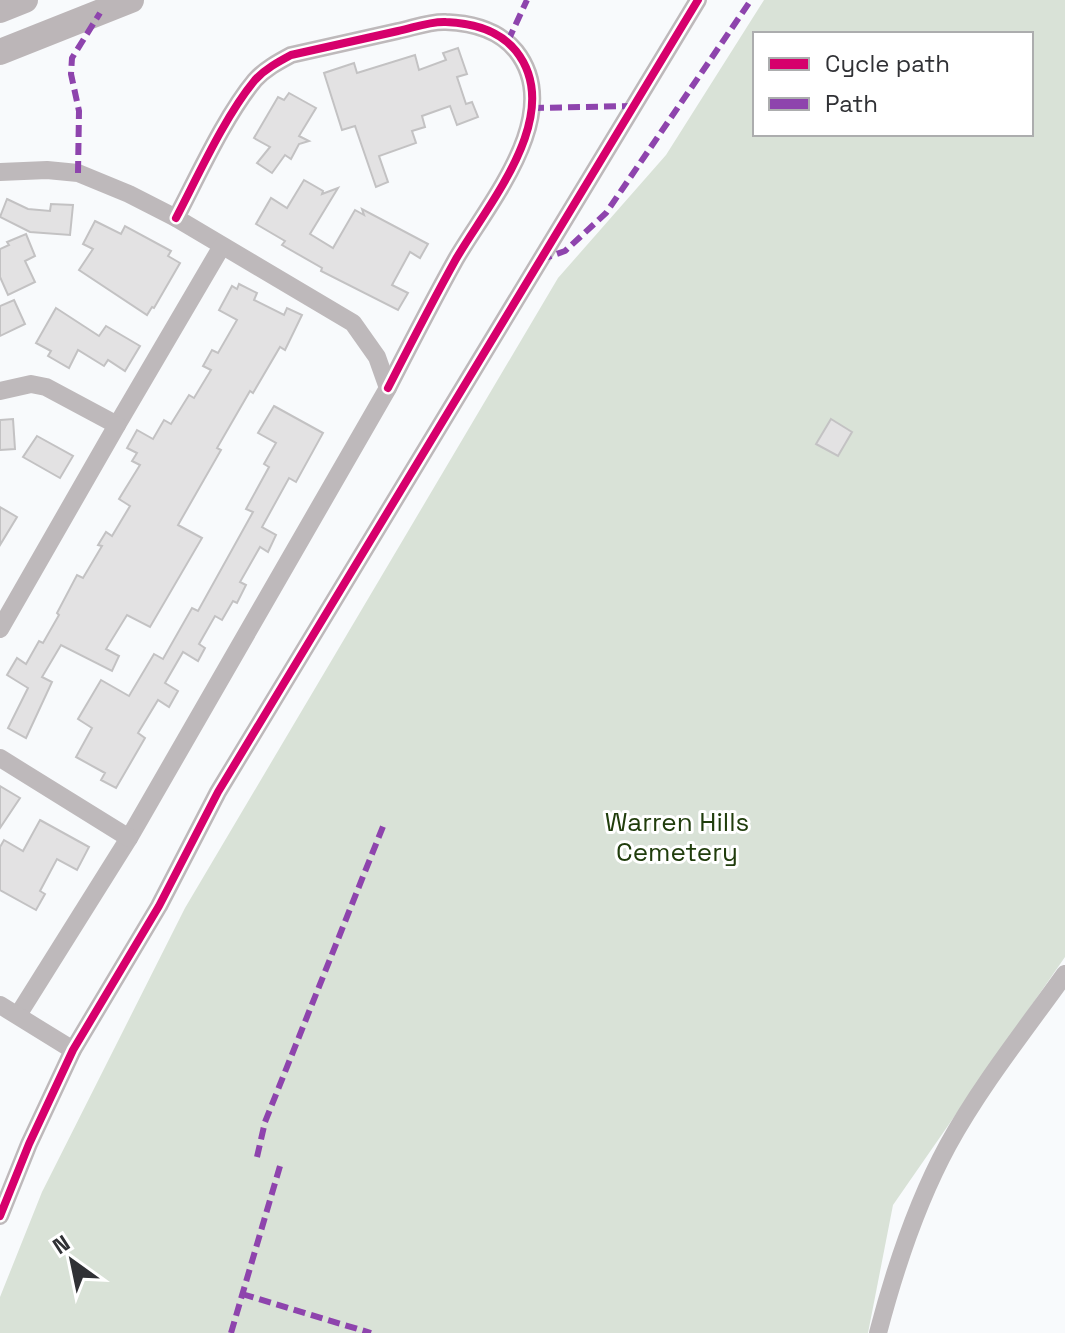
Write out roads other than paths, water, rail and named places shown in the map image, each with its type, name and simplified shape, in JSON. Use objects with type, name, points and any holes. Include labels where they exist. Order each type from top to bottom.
[{"type":"highway","points":[[0,10],[25,0]]},
{"type":"highway","points":[[0,52],[131,0]]},
{"type":"street","points":[[0,1216],[29,1144],[73,1050],[159,906],[218,792],[698,0]]},
{"type":"street","points":[[18,1015],[129,838],[388,388],[434,298],[511,168],[525,140],[532,108],[532,83],[521,58],[508,41],[467,24],[441,22],[291,55],[256,79],[214,147],[176,218]]},
{"type":"street","points":[[0,172],[47,170],[78,173],[176,218],[353,323],[377,357],[388,388]]},
{"type":"street","points":[[0,629],[222,246]]},
{"type":"street","points":[[0,391],[31,384],[46,387],[117,425]]},
{"type":"street","points":[[0,758],[129,838]]},
{"type":"street","points":[[878,1333],[894,1273],[918,1209],[949,1145],[987,1083],[1065,974]]},
{"type":"street","points":[[0,1005],[73,1050]]},
{"type":"park label","name":"Warren Hills Cemetery","points":[[677,837]]}]
